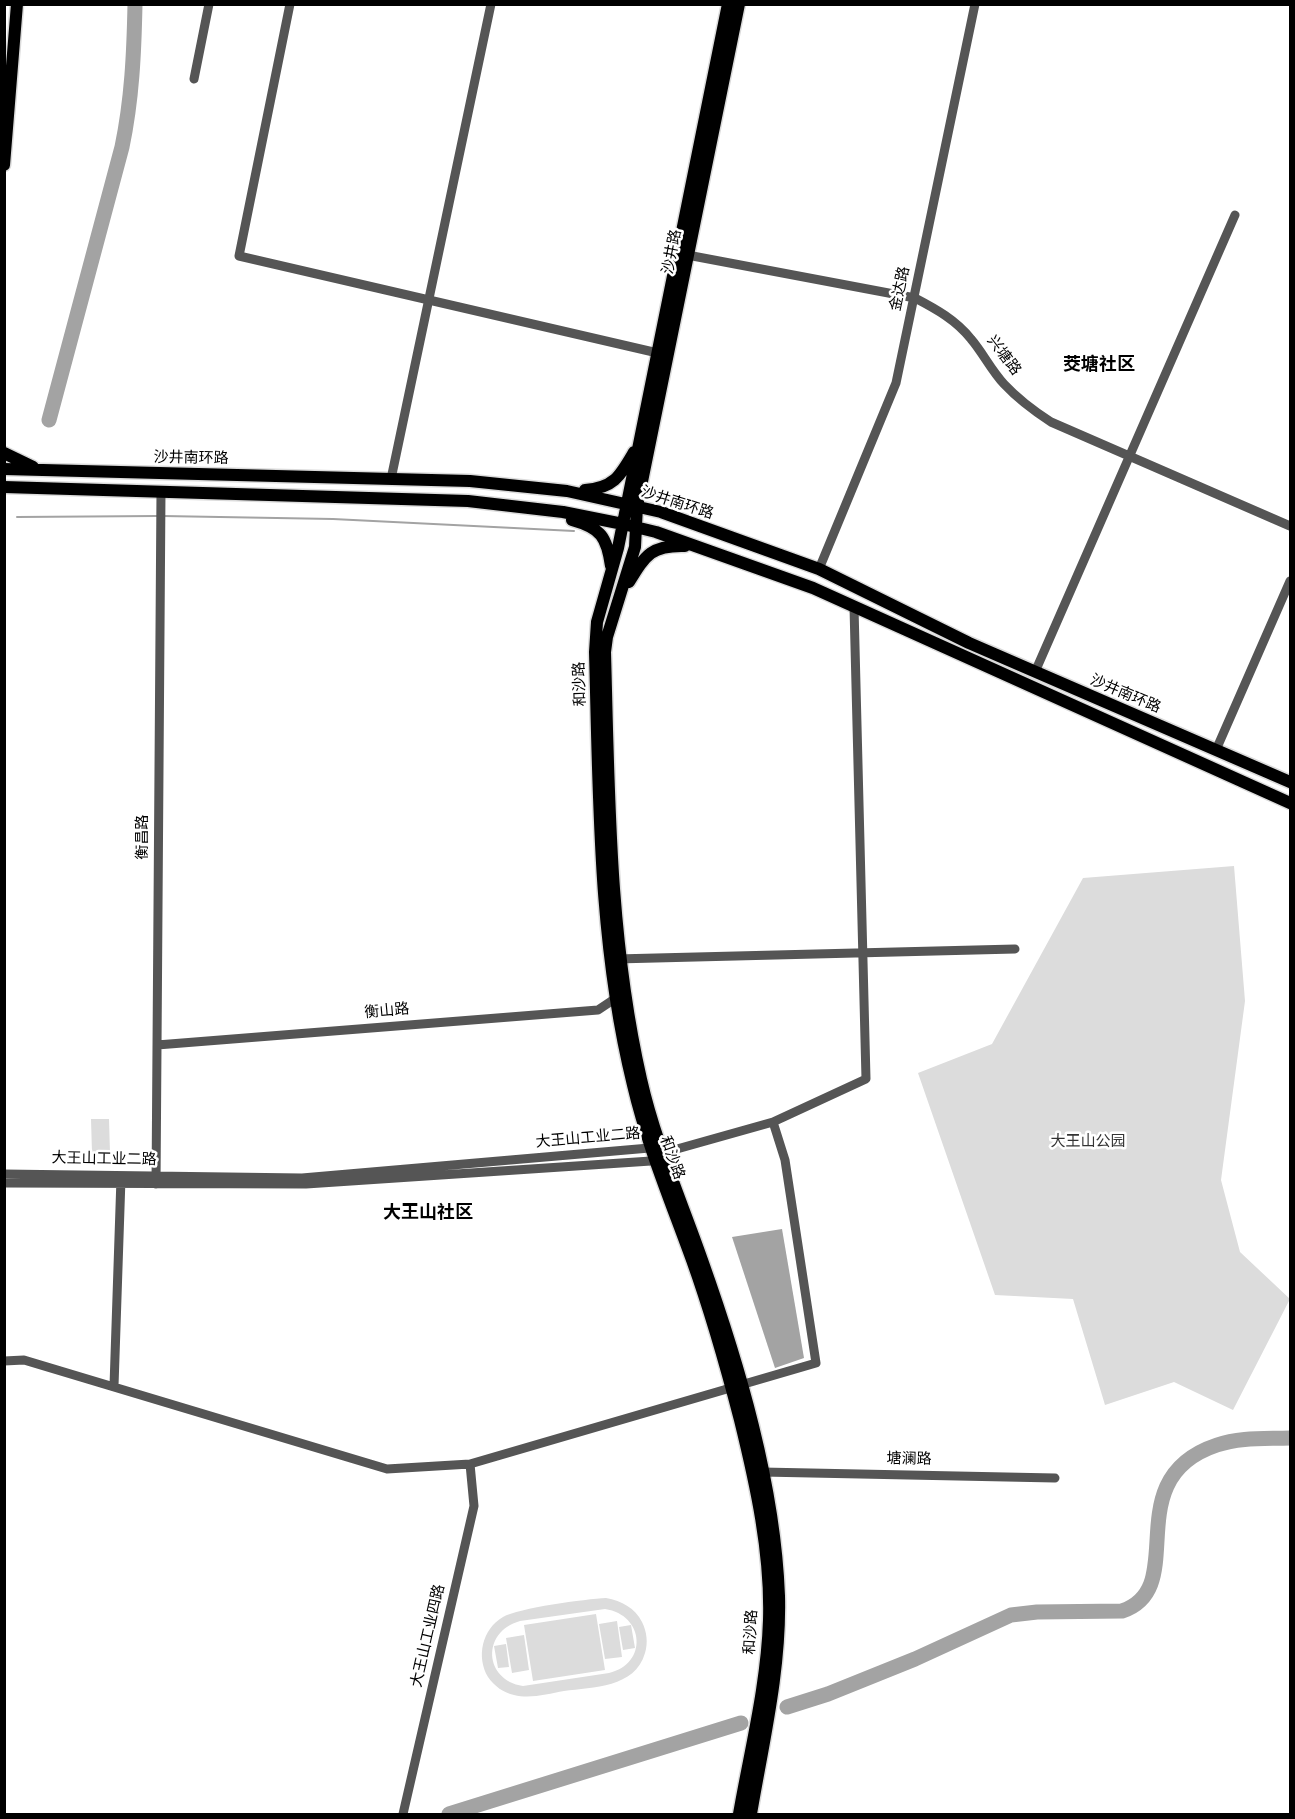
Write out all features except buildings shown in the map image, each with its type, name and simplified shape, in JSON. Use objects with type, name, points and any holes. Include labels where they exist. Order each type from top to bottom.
[{"type":"main road","points":[[4,165],[17,4]]},
{"type":"main road","name":"沙井路","points":[[632,505],[683,254],[728,4]]},
{"type":"main road","name":"沙井路","points":[[683,254],[739,4]]},
{"type":"main road","name":"沙井路","points":[[632,505],[639,444],[663,354]]},
{"type":"main road","points":[[567,491],[596,489],[612,483],[620,475],[639,444]]},
{"type":"main road","points":[[4,453],[43,471]]},
{"type":"main road","name":"沙井南环路","points":[[4,469],[470,481],[567,491],[661,512],[819,569],[969,643],[1290,782]]},
{"type":"main road","name":"沙井南环路","points":[[4,487],[468,501],[534,508],[636,527],[813,588],[1290,803]]},
{"type":"main road","points":[[4,496],[42,489]]},
{"type":"main road","name":"和沙路","points":[[632,505],[623,524],[597,622],[595,652],[601,864],[616,959],[658,1154]]},
{"type":"main road","name":"和沙路","points":[[632,505],[636,527],[635,547],[607,637],[605,652],[616,998],[632,1083],[736,1386],[762,1472],[776,1561],[779,1621],[774,1673],[751,1815]]},
{"type":"main road","points":[[534,508],[584,523],[599,532],[608,547],[612,571]]},
{"type":"main road","points":[[619,598],[640,563],[649,554],[665,546],[696,546]]},
{"type":"main road","name":"和沙路","points":[[736,1386],[757,1495],[767,1572],[769,1612],[765,1671],[739,1815]]},
{"type":"street","points":[[194,79],[209,4]]},
{"type":"street","points":[[290,4],[239,256],[663,354]]},
{"type":"street","points":[[391,480],[491,4]]},
{"type":"street","name":"金达路","points":[[819,569],[896,383],[975,4]]},
{"type":"street","points":[[1035,672],[1235,215]]},
{"type":"street","name":"兴塘路","points":[[683,254],[915,298],[955,322],[972,339],[1003,384],[1025,405],[1051,422],[1290,526]]},
{"type":"street","name":"衡昌路","points":[[156,1180],[161,491]]},
{"type":"street","points":[[1216,750],[1290,581]]},
{"type":"street","points":[[658,1154],[773,1122],[866,1079],[854,607]]},
{"type":"street","points":[[616,959],[1015,949]]},
{"type":"street","name":"衡山路","points":[[157,1045],[598,1010],[616,998]]},
{"type":"street","points":[[4,1361],[24,1360],[387,1469],[470,1464],[816,1363],[785,1160],[773,1122]]},
{"type":"street","name":"大王山工业二路","points":[[4,1174],[156,1180],[302,1178],[658,1154]]},
{"type":"street","points":[[114,1386],[121,1179]]},
{"type":"street","name":"大王山工业二路","points":[[4,1183],[121,1179]]},
{"type":"street","name":"大王山工业四路","points":[[403,1815],[474,1506],[470,1464]]},
{"type":"street","name":"塘澜路","points":[[762,1472],[1055,1478]]},
{"type":"green space","name":"大王山公园","points":[[1234,866],[1245,1001],[1221,1180],[1240,1252],[1290,1299],[1233,1410],[1174,1382],[1105,1405],[1073,1299],[995,1295],[918,1073],[992,1044],[1083,878]]},
{"type":"green space","points":[[91,1119],[109,1119],[110,1153],[92,1153]]},
{"type":"green space","points":[[606,1598],[623,1603],[632,1609],[642,1622],[646,1634],[646,1649],[640,1665],[632,1673],[612,1684],[533,1696],[510,1694],[490,1680],[482,1661],[483,1644],[490,1629],[503,1617],[553,1604]],"holes":[[[605,1609],[618,1613],[628,1620],[637,1640],[630,1660],[622,1668],[609,1673],[523,1686],[510,1682],[495,1666],[492,1655],[499,1635],[507,1627],[520,1621]]]},
{"type":"green space","points":[[596,1614],[605,1670],[533,1681],[524,1625]]},
{"type":"green space","points":[[617,1621],[622,1657],[605,1659],[599,1624]]},
{"type":"green space","points":[[631,1625],[635,1648],[623,1650],[619,1627]]},
{"type":"green space","points":[[524,1635],[529,1670],[512,1673],[506,1638]]},
{"type":"green space","points":[[506,1644],[509,1667],[498,1668],[494,1646]]},
{"type":"shaded area","points":[[782,1229],[804,1358],[775,1368],[732,1237]]},
{"type":"waterway","points":[[49,420],[122,147],[132,76],[135,4]]},
{"type":"waterway","points":[[17,517],[157,516]]},
{"type":"waterway","points":[[163,516],[333,519],[574,531]]},
{"type":"waterway","points":[[787,1707],[828,1694],[915,1659],[1011,1615],[1037,1612],[1122,1611],[1142,1599],[1152,1580],[1161,1506],[1169,1482],[1187,1461],[1226,1442],[1290,1438]]},
{"type":"waterway","points":[[449,1814],[741,1723]]},
{"type":"district","name":"茭塘社区","points":[[1099,366]]},
{"type":"district","name":"大王山社区","points":[[428,1214]]}]
